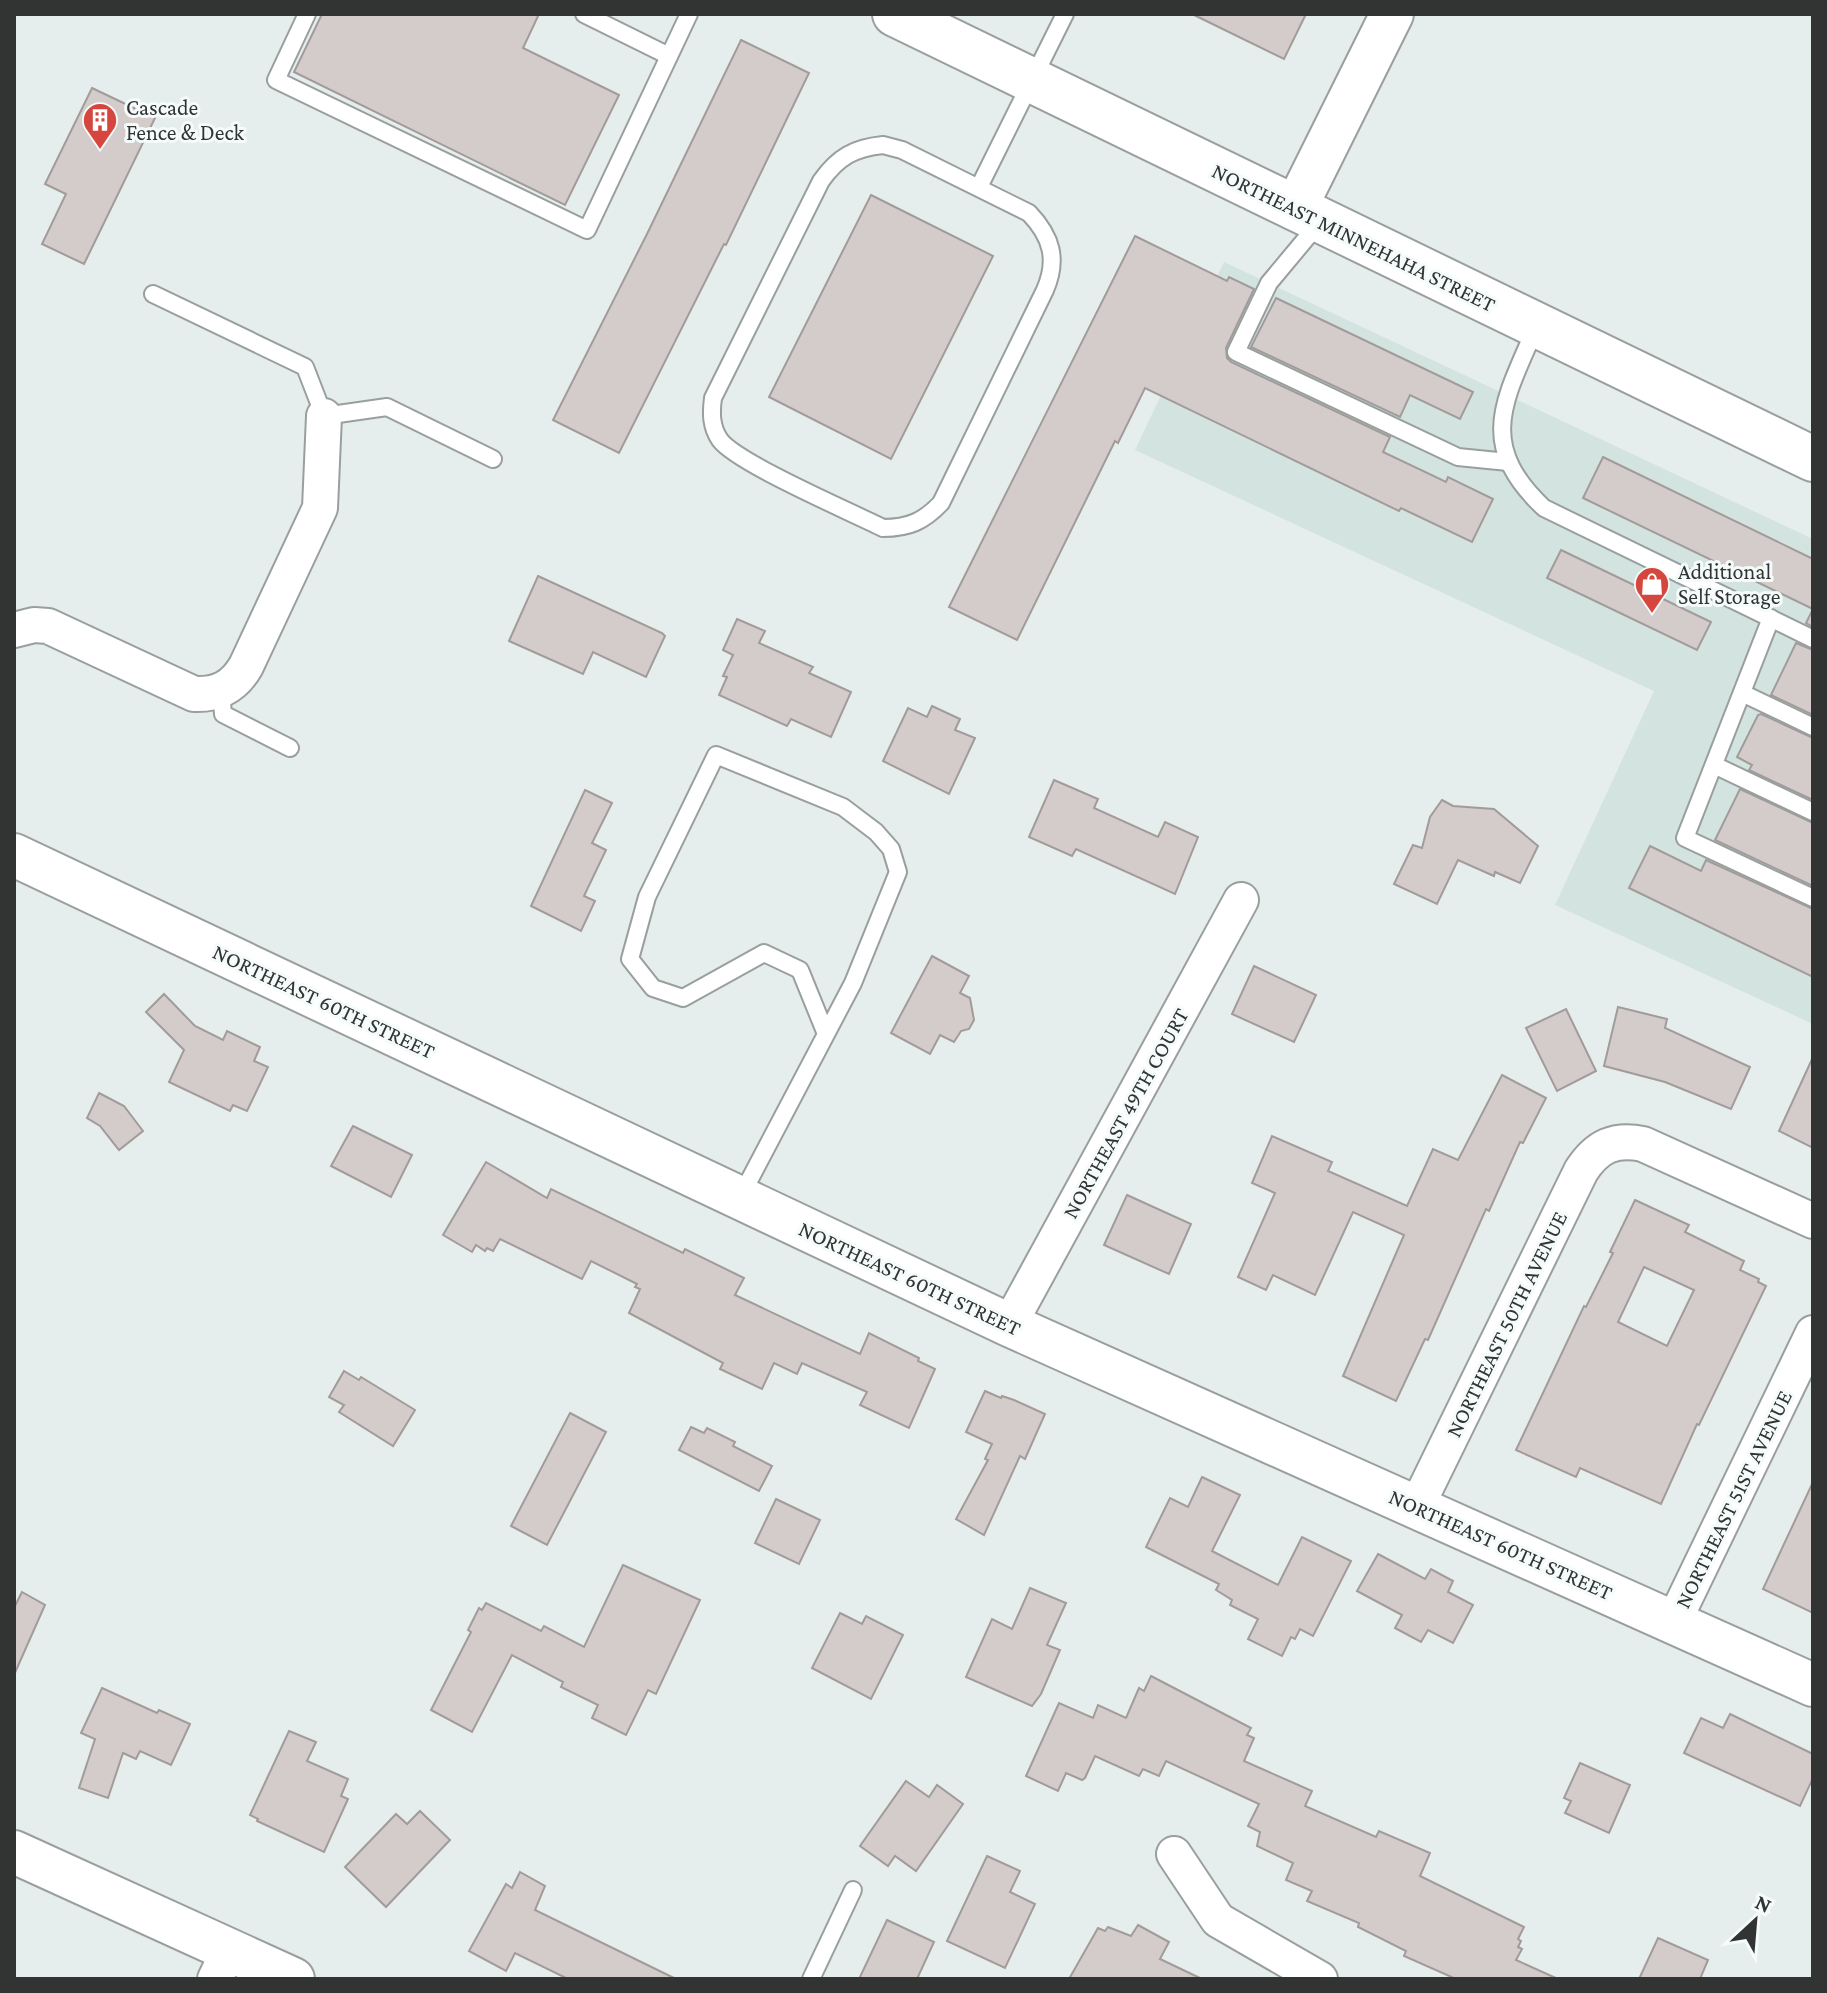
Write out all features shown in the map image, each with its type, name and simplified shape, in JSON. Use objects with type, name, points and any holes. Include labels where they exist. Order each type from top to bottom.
[{"type":"main road","name":"NORTHEAST MINNEHAHA STREET","points":[[895,14],[1813,459]]},
{"type":"street","points":[[1308,215],[1392,14]]},
{"type":"street","points":[[14,630],[34,625],[48,626],[194,694],[221,691],[240,676],[320,508],[324,416]]},
{"type":"street","name":"NORTHEAST 60TH STREET","points":[[14,855],[1009,1325],[1813,1685]]},
{"type":"street","name":"NORTHEAST 49TH COURT","points":[[1009,1325],[1241,900]]},
{"type":"street","name":"NORTHEAST 50TH AVENUE","points":[[1417,1506],[1581,1171],[1590,1157],[1602,1148],[1613,1142],[1643,1144],[1813,1221]]},
{"type":"street","name":"NORTHEAST 51ST AVENUE","points":[[1674,1621],[1813,1333]]},
{"type":"street","points":[[14,1852],[222,1964],[293,1979]]},
{"type":"street","points":[[1174,1854],[1218,1920],[1320,1979]]},
{"type":"lane","points":[[307,14],[276,80],[587,230],[689,14]]},
{"type":"lane","points":[[584,14],[669,56]]},
{"type":"lane","points":[[979,187],[1065,14]]},
{"type":"lane","points":[[883,145],[902,150],[979,187],[1029,213],[1041,225],[1053,257],[1052,275],[941,503],[930,515],[916,524],[883,528],[729,449],[713,426],[713,398],[821,181],[832,165],[864,147],[883,145]]},
{"type":"lane","points":[[1308,215],[1269,283],[1236,352],[1458,457],[1508,462]]},
{"type":"lane","points":[[153,294],[305,367],[324,416],[387,407],[493,459]]},
{"type":"lane","points":[[1536,326],[1503,404],[1501,434],[1508,462],[1523,488],[1544,508],[1813,639]]},
{"type":"lane","points":[[1771,618],[1685,838],[1813,898]]},
{"type":"lane","points":[[221,691],[223,714],[290,748]]},
{"type":"lane","points":[[1742,693],[1813,727]]},
{"type":"lane","points":[[740,1197],[853,983],[898,872],[891,849],[876,832],[843,807],[716,755],[647,897],[630,959],[653,988],[683,998],[764,953],[800,970],[826,1034]]},
{"type":"lane","points":[[1714,765],[1813,812]]},
{"type":"lane","points":[[811,1979],[853,1890]]},
{"type":"shaded area","name":"Additional Self Storage","points":[[1224,262],[1813,539],[1813,1024],[1555,905],[1654,691],[1135,450]]},
{"type":"building","points":[[322,14],[539,14],[523,48],[619,95],[565,205],[294,72]]},
{"type":"building","points":[[1192,14],[1306,14],[1284,59]]},
{"type":"building","points":[[741,40],[809,73],[726,245],[619,453],[553,420]]},
{"type":"building","name":"Cascade Fence & Deck","points":[[92,88],[155,118],[84,264],[42,244],[66,194],[45,184]]},
{"type":"building","points":[[871,195],[993,256],[891,459],[769,397]]},
{"type":"building","points":[[1135,236],[1227,281],[1229,277],[1254,289],[1226,348],[1227,358],[1231,362],[1390,437],[1383,452],[1446,482],[1448,477],[1493,499],[1472,542],[1401,508],[1399,511],[1145,388],[1118,443],[1115,441],[1017,640],[949,607]]},
{"type":"building","points":[[1276,298],[1473,392],[1460,419],[1410,395],[1400,417],[1251,347]]},
{"type":"building","points":[[1603,457],[1813,559],[1813,609],[1583,498]]},
{"type":"building","points":[[1561,550],[1711,622],[1697,650],[1547,578]]},
{"type":"building","points":[[538,576],[662,633],[665,636],[646,677],[593,652],[583,674],[509,641]]},
{"type":"building","points":[[1813,609],[1813,627],[1806,623]]},
{"type":"building","points":[[737,619],[765,631],[759,643],[813,667],[809,673],[851,692],[831,737],[791,719],[787,726],[719,695],[727,677],[723,676],[733,655],[723,650]]},
{"type":"building","points":[[1796,643],[1813,650],[1813,715],[1771,695]]},
{"type":"building","points":[[932,706],[960,719],[955,730],[975,738],[949,794],[883,761],[908,708],[927,717]]},
{"type":"building","points":[[1761,714],[1813,738],[1813,800],[1749,770],[1752,765],[1737,757]]},
{"type":"building","points":[[1054,780],[1098,799],[1094,808],[1158,837],[1165,822],[1198,837],[1175,894],[1076,849],[1072,856],[1029,837]]},
{"type":"building","points":[[1740,789],[1813,823],[1813,886],[1715,840]]},
{"type":"building","points":[[585,790],[612,803],[592,843],[606,850],[584,896],[595,901],[581,931],[531,906]]},
{"type":"building","points":[[1442,800],[1453,806],[1494,809],[1538,846],[1520,883],[1495,872],[1494,876],[1458,860],[1437,904],[1394,884],[1413,845],[1422,848],[1430,817]]},
{"type":"building","points":[[1650,846],[1701,871],[1706,860],[1813,909],[1813,977],[1629,888]]},
{"type":"building","points":[[932,956],[969,976],[960,993],[970,998],[974,1020],[954,1042],[940,1035],[930,1054],[891,1033]]},
{"type":"building","points":[[1254,966],[1316,995],[1294,1042],[1232,1014]]},
{"type":"building","points":[[164,994],[195,1026],[223,1040],[227,1031],[260,1047],[254,1061],[268,1067],[247,1111],[233,1105],[230,1111],[169,1082],[184,1050],[146,1012]]},
{"type":"building","points":[[1618,1007],[1667,1019],[1665,1028],[1750,1067],[1731,1109],[1665,1082],[1604,1066]]},
{"type":"building","points":[[1566,1009],[1596,1071],[1557,1091],[1526,1028]]},
{"type":"building","points":[[1813,1057],[1813,1148],[1779,1131]]},
{"type":"building","points":[[1502,1075],[1546,1098],[1523,1143],[1520,1142],[1489,1211],[1486,1209],[1428,1340],[1425,1339],[1396,1401],[1343,1376],[1404,1235],[1353,1212],[1315,1295],[1273,1275],[1266,1290],[1238,1277],[1275,1193],[1252,1183],[1272,1136],[1332,1162],[1328,1171],[1407,1206],[1433,1149],[1458,1160]]},
{"type":"building","points":[[99,1093],[124,1106],[143,1131],[119,1150],[100,1126],[87,1118]]},
{"type":"building","points":[[353,1126],[412,1155],[391,1197],[331,1166]]},
{"type":"building","points":[[486,1162],[547,1198],[551,1189],[683,1253],[685,1249],[744,1278],[735,1295],[860,1354],[869,1333],[919,1358],[918,1361],[935,1369],[909,1428],[860,1405],[867,1392],[802,1363],[797,1374],[774,1363],[762,1389],[720,1369],[723,1363],[629,1313],[640,1289],[635,1287],[637,1284],[591,1261],[582,1279],[500,1239],[493,1251],[487,1248],[485,1251],[476,1245],[472,1252],[443,1235]]},
{"type":"building","points":[[1127,1195],[1191,1224],[1169,1274],[1104,1245]]},
{"type":"building","points":[[1635,1200],[1689,1225],[1685,1232],[1744,1261],[1740,1270],[1766,1286],[1661,1504],[1580,1468],[1576,1477],[1516,1450],[1584,1306],[1613,1253],[1610,1252]],"holes":[[[1644,1267],[1694,1290],[1667,1346],[1618,1322]]]},
{"type":"building","points":[[344,1371],[359,1380],[361,1377],[415,1410],[393,1446],[339,1412],[344,1405],[329,1397]]},
{"type":"building","points":[[985,1391],[1045,1414],[1025,1459],[1020,1456],[984,1535],[956,1519],[988,1460],[985,1459],[992,1444],[966,1432]]},
{"type":"building","points":[[570,1413],[606,1432],[547,1545],[511,1526]]},
{"type":"building","points":[[691,1427],[704,1433],[707,1428],[735,1442],[733,1446],[772,1466],[759,1491],[679,1450]]},
{"type":"building","points":[[1202,1477],[1240,1495],[1212,1551],[1278,1585],[1302,1537],[1351,1561],[1313,1636],[1300,1629],[1295,1639],[1291,1637],[1282,1656],[1248,1639],[1258,1619],[1230,1605],[1232,1600],[1216,1590],[1219,1584],[1146,1547],[1170,1498],[1188,1507]]},
{"type":"building","points":[[1813,1482],[1813,1613],[1763,1589]]},
{"type":"building","points":[[776,1499],[820,1520],[799,1564],[755,1543]]},
{"type":"building","points":[[1378,1554],[1425,1579],[1431,1569],[1453,1581],[1448,1592],[1473,1605],[1453,1643],[1428,1630],[1421,1642],[1395,1628],[1402,1615],[1357,1591]]},
{"type":"building","points":[[623,1565],[700,1600],[656,1694],[648,1690],[626,1735],[592,1718],[598,1705],[561,1687],[563,1682],[512,1655],[472,1732],[431,1710],[471,1632],[468,1630],[479,1608],[482,1610],[486,1603],[541,1631],[544,1626],[584,1647]]},
{"type":"building","points":[[1030,1588],[1066,1603],[1047,1645],[1060,1650],[1041,1694],[1032,1706],[966,1677],[992,1619],[1012,1629]]},
{"type":"building","points":[[22,1592],[45,1605],[14,1675],[14,1608]]},
{"type":"building","points":[[840,1613],[862,1624],[866,1616],[903,1635],[871,1699],[812,1668]]},
{"type":"building","points":[[1151,1676],[1251,1728],[1247,1735],[1254,1738],[1244,1761],[1312,1791],[1305,1806],[1376,1837],[1379,1831],[1430,1853],[1420,1876],[1524,1927],[1518,1939],[1521,1941],[1518,1947],[1522,1949],[1516,1960],[1558,1979],[1456,1979],[1404,1956],[1406,1951],[1358,1927],[1359,1923],[1307,1901],[1312,1891],[1286,1880],[1293,1863],[1257,1846],[1260,1832],[1248,1826],[1259,1804],[1166,1761],[1159,1776],[1143,1769],[1139,1776],[1095,1756],[1085,1778],[1082,1780],[1066,1773],[1058,1791],[1026,1776],[1059,1703],[1093,1718],[1098,1705],[1126,1718],[1139,1688],[1144,1691]]},
{"type":"building","points":[[102,1688],[190,1724],[171,1765],[140,1751],[136,1759],[123,1753],[108,1798],[79,1788],[95,1739],[81,1733]]},
{"type":"building","points":[[1730,1714],[1813,1754],[1813,1778],[1800,1806],[1684,1753],[1701,1718],[1723,1728]]},
{"type":"building","points":[[289,1731],[316,1742],[307,1761],[348,1779],[341,1796],[348,1799],[324,1852],[250,1815]]},
{"type":"building","points":[[1580,1763],[1630,1785],[1609,1833],[1565,1813],[1571,1801],[1564,1798]]},
{"type":"building","points":[[906,1781],[929,1797],[937,1785],[963,1804],[916,1871],[895,1856],[888,1866],[860,1846]]},
{"type":"building","points":[[420,1811],[450,1840],[386,1907],[345,1867],[396,1814],[407,1824]]},
{"type":"building","points":[[987,1856],[1020,1871],[1010,1892],[1035,1904],[1005,1968],[947,1941]]},
{"type":"building","points":[[520,1872],[545,1886],[535,1910],[676,1979],[568,1979],[515,1953],[506,1971],[469,1951],[506,1884],[512,1888]]},
{"type":"building","points":[[887,1920],[934,1942],[917,1979],[859,1979]]},
{"type":"building","points":[[1138,1925],[1169,1942],[1160,1959],[1202,1979],[1069,1979],[1098,1928],[1105,1931],[1108,1927],[1131,1936]]},
{"type":"building","points":[[1658,1938],[1708,1960],[1700,1979],[1639,1979]]},
{"type":"place","name":"Cascade Fence & Deck","points":[[100,151]]},
{"type":"place","name":"Additional Self Storage","points":[[1652,615]]}]
